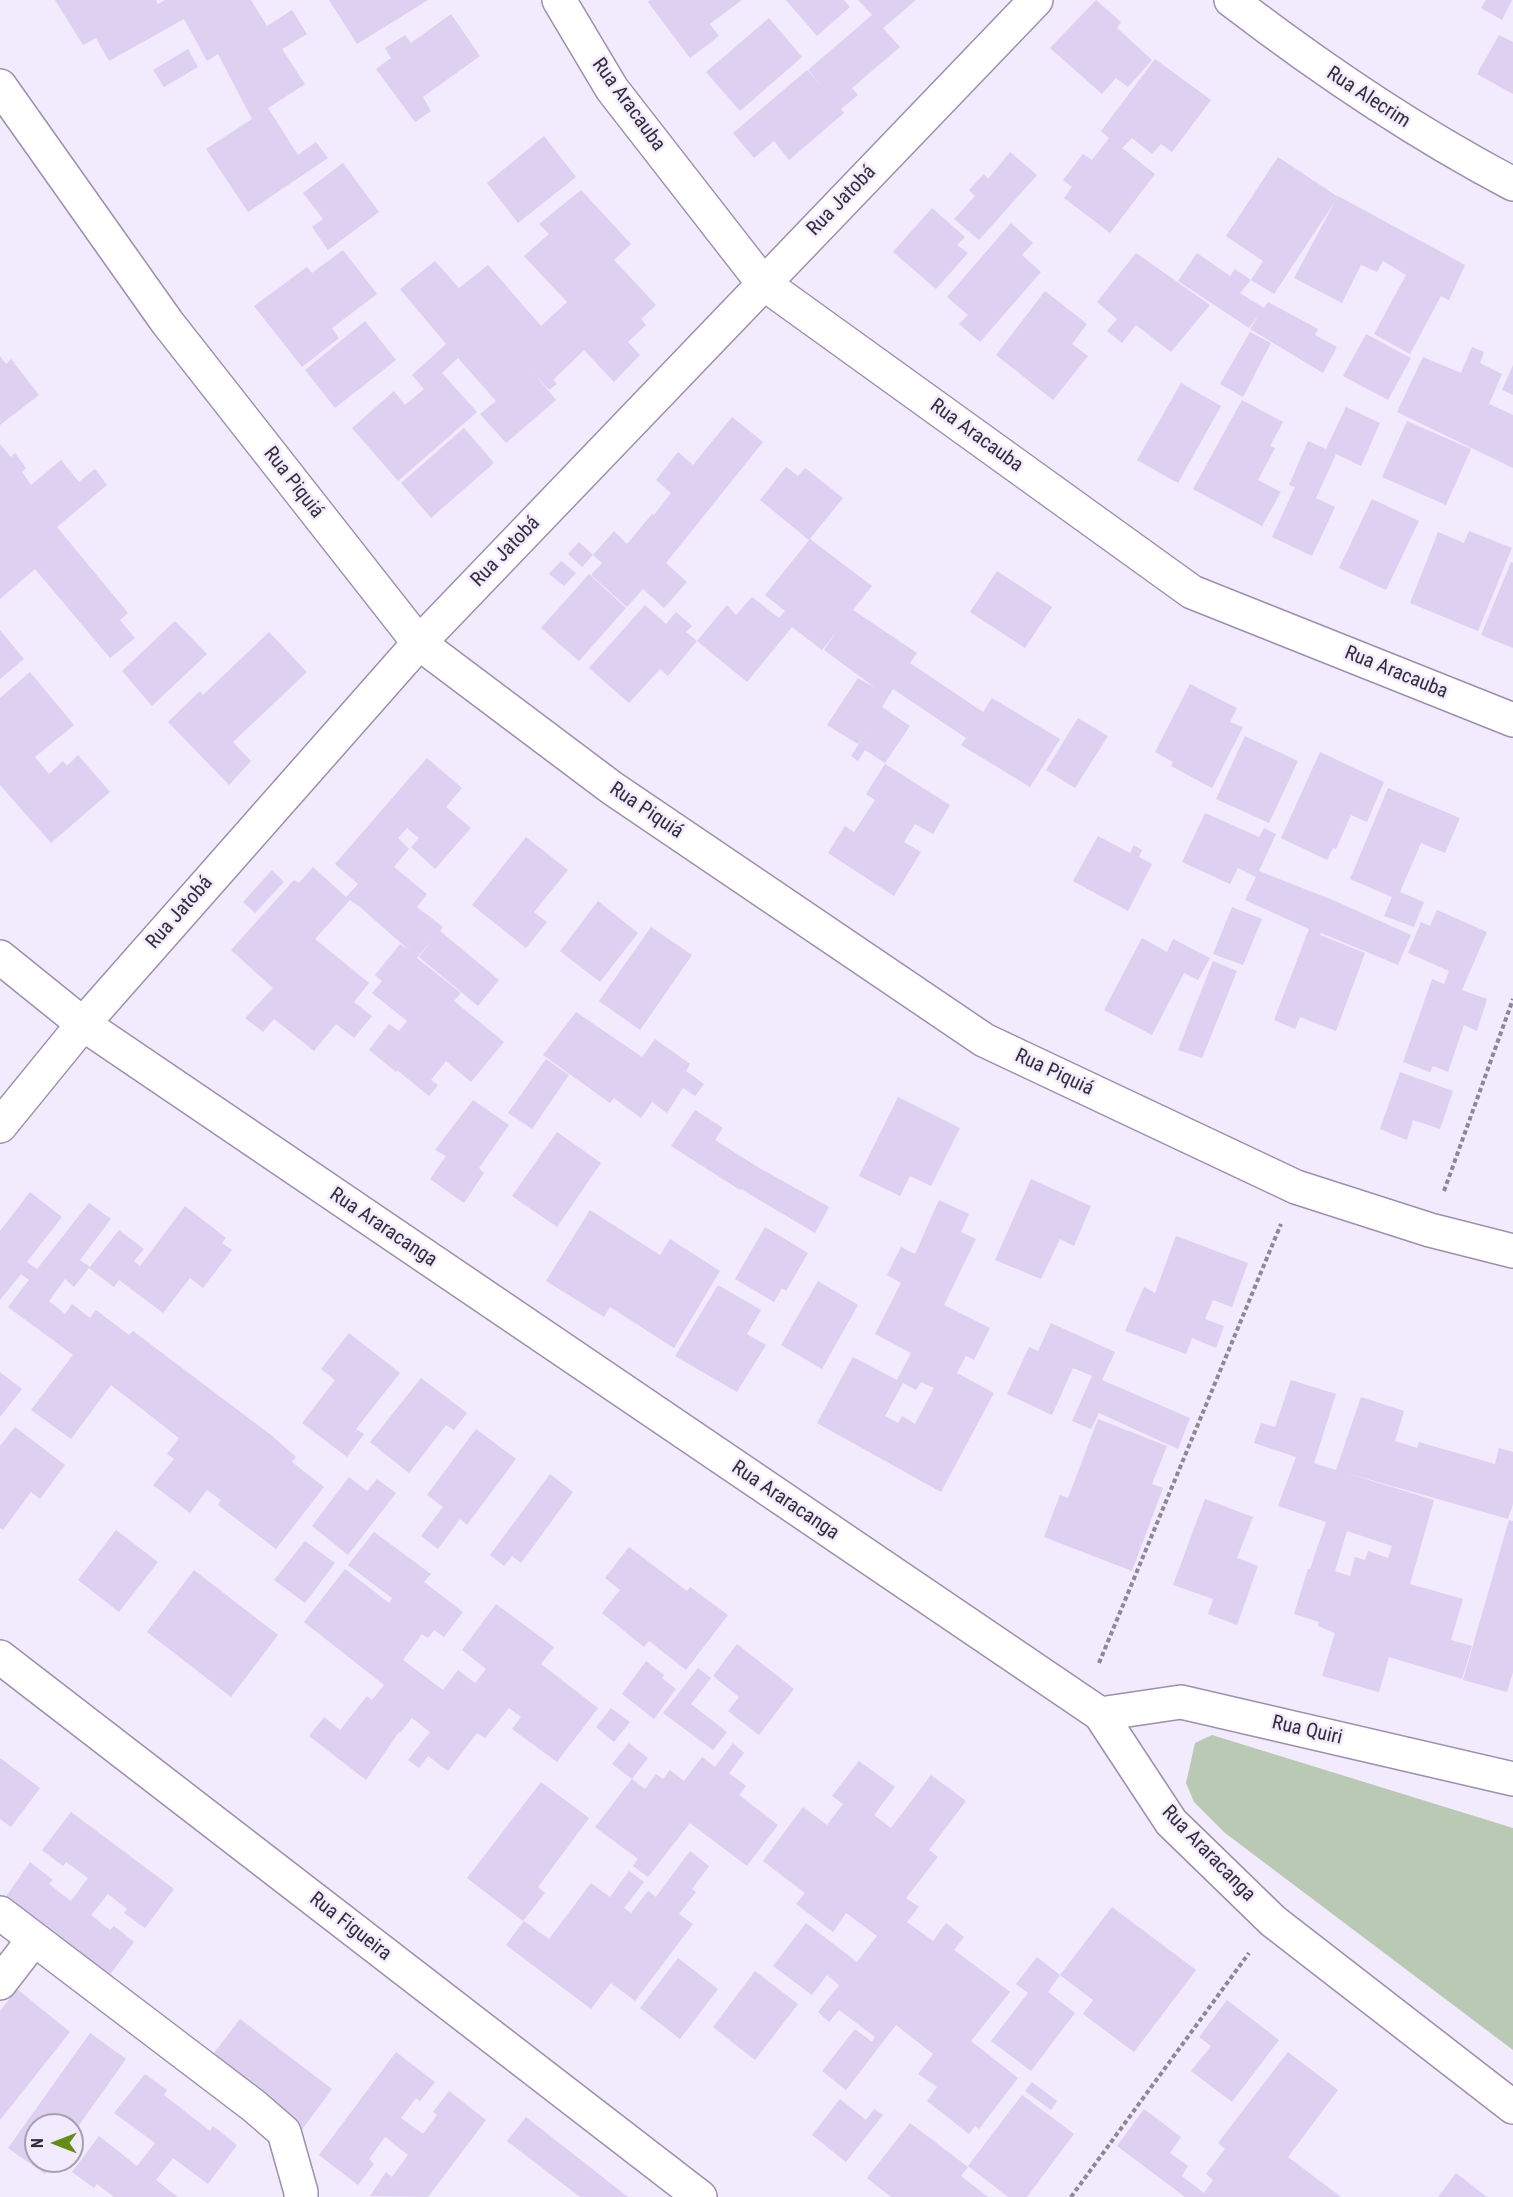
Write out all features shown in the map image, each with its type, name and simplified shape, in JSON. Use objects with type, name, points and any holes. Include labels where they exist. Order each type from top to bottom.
[{"type":"street","name":"Rua Aracauba","points":[[559,0],[612,89],[763,283],[1192,592],[1513,720]]},
{"type":"street","name":"Rua Jatobá","points":[[0,1126],[83,1024],[419,643],[1036,0]]},
{"type":"street","name":"Rua Alecrim","points":[[1230,0],[1305,57],[1388,112],[1513,184]]},
{"type":"street","name":"Rua Piquiá","points":[[0,86],[167,322],[419,643],[612,788],[984,1040],[1296,1187],[1430,1230],[1513,1251]]},
{"type":"street","name":"Rua Araracanga","points":[[0,957],[83,1024],[1091,1709],[1171,1822],[1273,1921],[1513,2107]]},
{"type":"street","name":"Rua Figueira","points":[[0,1657],[700,2197]]},
{"type":"street","name":"Rua Quiri","points":[[1091,1709],[1181,1702],[1513,1779]]},
{"type":"street","points":[[0,1912],[245,2099],[284,2132],[301,2197]]},
{"type":"street","points":[[0,1983],[34,1939]]},
{"type":"path","points":[[1430,1230],[1513,999]]},
{"type":"path","points":[[1091,1709],[1296,1187]]},
{"type":"path","points":[[1071,2197],[1273,1921]]},
{"type":"green space","points":[[1212,1735],[1513,1828],[1513,2050],[1225,1833],[1194,1802],[1186,1783],[1195,1743]]},
{"type":"building","points":[[55,0],[156,0],[158,4],[165,0],[251,0],[267,26],[292,10],[307,34],[282,49],[305,84],[268,108],[298,155],[316,142],[328,158],[248,212],[206,149],[252,119],[218,54],[207,61],[184,19],[109,61],[96,38],[83,45]]},
{"type":"building","points":[[329,0],[428,0],[357,44]]},
{"type":"building","points":[[650,0],[742,0],[710,24],[719,36],[690,58],[648,2]]},
{"type":"building","points":[[786,0],[844,0],[850,7],[817,36]]},
{"type":"building","points":[[858,0],[916,0],[883,28],[900,47],[852,88],[858,95],[841,109],[844,113],[789,160],[774,141],[754,158],[733,133],[807,70],[824,89],[808,70],[872,15]]},
{"type":"building","points":[[1096,0],[1121,22],[1117,28],[1152,60],[1128,87],[1116,78],[1102,94],[1050,48]]},
{"type":"building","points":[[1486,0],[1512,0],[1502,20],[1481,8]]},
{"type":"building","points":[[451,14],[480,56],[423,97],[431,111],[415,122],[376,69],[391,58],[385,48],[405,35],[411,43]]},
{"type":"building","points":[[769,18],[802,57],[740,111],[706,72]]},
{"type":"building","points":[[1499,35],[1513,42],[1513,94],[1477,74]]},
{"type":"building","points":[[188,49],[198,67],[164,87],[153,70]]},
{"type":"building","points":[[1155,59],[1211,100],[1172,152],[1161,144],[1152,154],[1132,138],[1122,148],[1155,174],[1110,233],[1064,198],[1072,187],[1063,180],[1083,154],[1092,160],[1109,138],[1101,131]]},
{"type":"building","points":[[544,136],[576,177],[518,223],[487,183]]},
{"type":"building","points":[[1010,152],[1037,175],[979,240],[954,219],[975,196],[969,190],[984,174],[988,179]]},
{"type":"building","points":[[1278,157],[1338,197],[1274,294],[1251,280],[1263,261],[1226,236]]},
{"type":"building","points":[[343,163],[379,212],[328,250],[312,227],[323,219],[303,193]]},
{"type":"building","points":[[581,190],[631,244],[614,260],[656,305],[641,319],[646,325],[628,342],[640,355],[614,382],[584,350],[553,380],[557,384],[549,390],[533,372],[556,400],[506,443],[480,414],[496,401],[458,358],[442,373],[477,412],[398,481],[352,428],[394,391],[405,405],[424,389],[412,375],[446,344],[400,289],[435,261],[459,288],[488,265],[541,326],[567,302],[524,256],[549,234],[539,224]]},
{"type":"building","points":[[1338,196],[1465,265],[1449,300],[1441,296],[1410,354],[1374,334],[1406,275],[1383,261],[1377,272],[1361,265],[1342,303],[1294,278]]},
{"type":"building","points":[[932,208],[965,237],[957,245],[968,253],[936,289],[893,252]]},
{"type":"building","points":[[1011,223],[1033,243],[1022,255],[1041,272],[980,342],[959,324],[968,315],[947,297]]},
{"type":"building","points":[[343,250],[377,294],[332,328],[339,338],[302,367],[254,306],[307,267],[312,273]]},
{"type":"building","points":[[1136,253],[1210,305],[1171,352],[1136,325],[1122,343],[1107,331],[1117,319],[1097,302]]},
{"type":"building","points":[[1197,253],[1230,276],[1235,269],[1251,280],[1240,293],[1264,308],[1268,302],[1318,329],[1315,335],[1337,347],[1323,373],[1250,329],[1260,313],[1249,328],[1178,281]]},
{"type":"building","points":[[1045,291],[1087,324],[1072,344],[1088,356],[1053,400],[996,355]]},
{"type":"building","points":[[365,321],[396,360],[335,408],[305,370]]},
{"type":"building","points":[[1250,332],[1271,343],[1243,397],[1220,384]]},
{"type":"building","points":[[1366,334],[1411,358],[1388,400],[1343,376]]},
{"type":"building","points":[[1472,347],[1484,352],[1480,363],[1502,374],[1489,404],[1513,415],[1513,468],[1397,412],[1423,357],[1461,373]]},
{"type":"building","points":[[0,356],[6,364],[11,359],[39,395],[0,425]]},
{"type":"building","points":[[1513,365],[1513,395],[1502,390]]},
{"type":"building","points":[[1181,383],[1221,406],[1178,483],[1137,460]]},
{"type":"building","points":[[1242,400],[1283,422],[1270,446],[1275,448],[1258,480],[1281,492],[1262,526],[1193,489]]},
{"type":"building","points":[[1346,407],[1380,423],[1361,466],[1336,454],[1316,498],[1335,507],[1312,556],[1272,537],[1295,487],[1289,485],[1308,441],[1326,449]]},
{"type":"building","points":[[732,417],[763,442],[666,563],[687,582],[664,608],[643,589],[627,607],[591,575],[602,563],[593,555],[614,531],[627,544],[671,493],[656,480],[678,452],[693,465]]},
{"type":"building","points":[[1407,421],[1471,449],[1446,505],[1382,477]]},
{"type":"building","points":[[464,428],[494,463],[431,518],[401,483]]},
{"type":"building","points":[[0,444],[11,457],[15,453],[26,468],[22,472],[31,485],[61,460],[79,482],[95,469],[107,485],[57,527],[128,613],[120,620],[135,638],[110,658],[35,569],[0,599]]},
{"type":"building","points":[[786,467],[798,476],[805,468],[843,498],[809,540],[760,500]]},
{"type":"building","points":[[1372,499],[1419,521],[1386,590],[1339,568]]},
{"type":"building","points":[[1469,531],[1512,548],[1478,631],[1410,603],[1438,532],[1464,543]]},
{"type":"building","points":[[810,539],[872,586],[853,610],[917,653],[910,663],[983,712],[992,698],[1060,739],[1030,787],[961,745],[966,738],[893,689],[882,707],[910,726],[885,763],[865,750],[858,761],[851,756],[867,731],[858,744],[827,725],[858,678],[877,689],[824,650],[837,631],[822,650],[792,627],[747,682],[697,641],[727,605],[736,615],[752,597],[779,618],[785,611],[765,595]]},
{"type":"building","points":[[579,542],[593,555],[582,567],[568,554]]},
{"type":"building","points":[[561,561],[576,573],[564,586],[549,574]]},
{"type":"building","points":[[1511,562],[1513,563],[1513,648],[1481,635]]},
{"type":"building","points":[[997,571],[1052,607],[1025,648],[970,612]]},
{"type":"building","points":[[589,574],[626,608],[579,661],[541,628]]},
{"type":"building","points":[[645,605],[666,624],[676,612],[692,626],[686,632],[697,641],[668,676],[660,669],[629,703],[589,668]]},
{"type":"building","points":[[175,621],[207,654],[152,706],[122,671]]},
{"type":"building","points":[[0,630],[24,659],[0,679]]},
{"type":"building","points":[[269,632],[307,672],[233,742],[251,761],[229,785],[168,722],[200,691],[203,695]]},
{"type":"building","points":[[30,672],[74,725],[35,757],[49,774],[63,761],[67,766],[78,755],[110,792],[51,843],[0,785],[0,698]]},
{"type":"building","points":[[1190,684],[1237,708],[1230,722],[1243,727],[1212,788],[1171,766],[1173,762],[1155,752]]},
{"type":"building","points":[[1078,718],[1108,736],[1075,788],[1046,770]]},
{"type":"building","points":[[1245,736],[1298,761],[1269,823],[1216,799]]},
{"type":"building","points":[[1320,752],[1384,782],[1367,822],[1351,815],[1336,849],[1333,848],[1327,860],[1281,838]]},
{"type":"building","points":[[427,758],[462,788],[446,807],[471,828],[435,869],[411,847],[419,838],[407,828],[398,838],[409,849],[394,867],[427,894],[417,907],[443,927],[440,931],[499,980],[478,1006],[419,957],[433,939],[417,958],[461,993],[454,1001],[504,1042],[471,1082],[446,1061],[431,1080],[438,1085],[429,1096],[369,1050],[389,1024],[399,1031],[407,1021],[372,993],[382,981],[375,975],[400,944],[411,952],[360,907],[350,900],[315,939],[369,983],[354,1002],[372,1016],[354,1038],[336,1024],[314,1051],[274,1019],[263,1032],[245,1018],[273,988],[231,950],[294,880],[299,883],[313,867],[346,897],[358,884],[335,864]]},
{"type":"building","points":[[885,764],[950,805],[933,834],[915,824],[904,842],[921,852],[894,896],[828,853],[845,826],[854,832],[875,800],[866,794]]},
{"type":"building","points":[[1388,788],[1460,818],[1445,853],[1421,843],[1400,892],[1424,902],[1414,927],[1384,916],[1392,897],[1350,879]]},
{"type":"building","points":[[1205,813],[1259,837],[1264,828],[1276,834],[1259,871],[1335,901],[1411,935],[1398,965],[1321,933],[1320,935],[1365,953],[1336,1031],[1300,1017],[1295,1029],[1274,1020],[1309,929],[1245,900],[1256,877],[1238,868],[1230,884],[1182,862]]},
{"type":"building","points":[[1098,836],[1130,853],[1134,845],[1142,850],[1139,857],[1152,864],[1128,911],[1073,881]]},
{"type":"building","points":[[526,837],[568,870],[534,912],[547,922],[526,948],[472,905]]},
{"type":"building","points":[[272,870],[284,882],[255,913],[243,902]]},
{"type":"building","points":[[598,901],[638,933],[600,982],[560,951]]},
{"type":"building","points":[[1232,907],[1262,919],[1243,965],[1213,954]]},
{"type":"building","points":[[1437,910],[1487,932],[1462,990],[1487,999],[1477,1031],[1464,1025],[1448,1072],[1433,1066],[1430,1072],[1403,1062],[1432,979],[1444,984],[1449,971],[1408,953],[1421,922],[1430,926]]},
{"type":"building","points":[[651,927],[692,955],[640,1030],[599,1001]]},
{"type":"building","points":[[1142,938],[1167,952],[1173,939],[1210,958],[1198,980],[1184,973],[1152,1035],[1104,1010]]},
{"type":"building","points":[[1213,961],[1237,971],[1202,1058],[1178,1050]]},
{"type":"building","points":[[576,1012],[642,1057],[655,1039],[690,1064],[686,1071],[704,1084],[695,1096],[683,1088],[667,1113],[652,1102],[641,1118],[614,1098],[610,1103],[543,1055]]},
{"type":"building","points":[[546,1059],[569,1075],[532,1129],[508,1113]]},
{"type":"building","points":[[1400,1072],[1453,1091],[1440,1129],[1413,1120],[1407,1140],[1380,1129]]},
{"type":"building","points":[[898,1097],[960,1128],[931,1186],[910,1176],[900,1196],[859,1176]]},
{"type":"building","points":[[473,1100],[509,1125],[479,1168],[484,1173],[464,1203],[430,1179],[446,1156],[435,1150]]},
{"type":"building","points":[[695,1110],[723,1128],[715,1140],[829,1207],[815,1233],[740,1190],[671,1146]]},
{"type":"building","points":[[557,1132],[601,1163],[557,1227],[512,1196]]},
{"type":"building","points":[[1031,1179],[1091,1206],[1074,1246],[1060,1239],[1041,1279],[995,1260]]},
{"type":"building","points":[[30,1192],[62,1217],[27,1262],[37,1269],[89,1203],[111,1219],[80,1260],[90,1267],[119,1230],[144,1249],[134,1261],[140,1266],[185,1206],[226,1238],[222,1243],[232,1250],[203,1288],[190,1278],[163,1313],[119,1280],[114,1287],[89,1268],[74,1287],[65,1279],[49,1301],[65,1314],[72,1304],[90,1318],[96,1310],[129,1335],[133,1331],[271,1435],[296,1457],[292,1462],[324,1487],[276,1549],[218,1505],[221,1500],[207,1490],[190,1513],[153,1485],[174,1459],[167,1454],[179,1438],[111,1385],[71,1439],[31,1410],[73,1355],[8,1307],[29,1280],[21,1274],[0,1300],[0,1231]]},
{"type":"building","points":[[939,1200],[969,1214],[961,1232],[976,1239],[944,1305],[990,1328],[974,1360],[966,1356],[957,1373],[994,1393],[941,1492],[817,1423],[853,1357],[897,1380],[911,1353],[875,1334],[901,1283],[887,1275],[901,1247],[915,1254]],"holes":[[[921,1382],[934,1388],[915,1424],[902,1416],[898,1423],[885,1416],[903,1383],[916,1390]]]},
{"type":"building","points":[[590,1210],[660,1255],[670,1239],[720,1271],[674,1348],[610,1307],[604,1317],[546,1281]]},
{"type":"building","points":[[765,1227],[808,1253],[786,1291],[782,1288],[774,1302],[735,1279]]},
{"type":"building","points":[[1176,1236],[1248,1263],[1232,1307],[1213,1300],[1205,1319],[1224,1326],[1216,1348],[1192,1338],[1186,1354],[1125,1331],[1144,1287],[1155,1293]]},
{"type":"building","points":[[818,1281],[858,1305],[822,1369],[781,1345]]},
{"type":"building","points":[[718,1285],[761,1310],[747,1334],[766,1345],[737,1392],[675,1356]]},
{"type":"building","points":[[1051,1323],[1115,1352],[1102,1380],[1190,1418],[1178,1449],[1099,1413],[1091,1429],[1072,1421],[1092,1376],[1073,1368],[1052,1415],[1007,1394],[1029,1347],[1038,1351]]},
{"type":"building","points":[[349,1333],[400,1373],[356,1429],[364,1434],[347,1457],[302,1423],[335,1380],[321,1369]]},
{"type":"building","points":[[0,1372],[22,1389],[0,1417]]},
{"type":"building","points":[[421,1378],[467,1413],[454,1430],[446,1425],[409,1473],[370,1442]]},
{"type":"building","points":[[1291,1380],[1336,1394],[1314,1463],[1336,1470],[1361,1397],[1404,1411],[1395,1441],[1417,1448],[1419,1442],[1495,1464],[1499,1448],[1513,1452],[1513,1504],[1508,1519],[1343,1472],[1434,1500],[1410,1584],[1463,1599],[1451,1640],[1472,1646],[1462,1679],[1389,1657],[1379,1692],[1322,1676],[1335,1633],[1318,1626],[1319,1622],[1294,1614],[1326,1522],[1278,1506],[1296,1457],[1254,1443],[1261,1423],[1275,1427]],"holes":[[[1347,1531],[1392,1546],[1388,1558],[1368,1551],[1365,1560],[1355,1557],[1350,1576],[1335,1571]]]},
{"type":"building","points":[[1098,1419],[1167,1446],[1152,1484],[1163,1488],[1132,1571],[1044,1537],[1060,1495],[1068,1498]]},
{"type":"building","points":[[15,1427],[65,1465],[40,1499],[31,1492],[3,1530],[0,1528],[0,1446]]},
{"type":"building","points":[[476,1429],[516,1459],[467,1525],[460,1519],[438,1549],[421,1536],[443,1507],[427,1495]]},
{"type":"building","points":[[550,1474],[573,1492],[521,1563],[512,1556],[504,1566],[490,1555]]},
{"type":"building","points":[[349,1477],[367,1491],[377,1479],[396,1493],[348,1555],[312,1526]]},
{"type":"building","points":[[1205,1499],[1253,1517],[1237,1558],[1258,1566],[1237,1625],[1208,1614],[1213,1599],[1173,1585]]},
{"type":"building","points":[[1509,1520],[1513,1521],[1513,1672],[1507,1692],[1463,1680]]},
{"type":"building","points":[[116,1530],[158,1562],[119,1612],[78,1580]]},
{"type":"building","points":[[374,1532],[431,1574],[424,1582],[463,1612],[444,1637],[434,1630],[428,1638],[422,1634],[403,1660],[443,1690],[458,1670],[475,1683],[486,1669],[462,1650],[496,1604],[554,1647],[541,1664],[598,1708],[557,1762],[512,1729],[521,1717],[509,1708],[485,1738],[477,1733],[448,1771],[428,1756],[419,1768],[408,1760],[430,1732],[412,1718],[399,1732],[366,1780],[309,1736],[324,1717],[340,1730],[367,1696],[372,1700],[384,1685],[304,1622],[345,1569],[389,1603],[392,1598],[348,1565]]},
{"type":"building","points":[[305,1541],[335,1563],[305,1603],[274,1580]]},
{"type":"building","points":[[629,1547],[687,1591],[690,1587],[728,1615],[686,1670],[649,1641],[644,1647],[602,1613],[620,1590],[605,1578]]},
{"type":"building","points":[[194,1570],[278,1635],[231,1697],[147,1632]]},
{"type":"building","points":[[737,1644],[794,1689],[759,1735],[728,1711],[739,1697],[713,1676]]},
{"type":"building","points":[[646,1661],[664,1675],[662,1678],[676,1689],[654,1719],[622,1694]]},
{"type":"building","points":[[698,1668],[711,1678],[691,1704],[727,1732],[713,1750],[663,1713]]},
{"type":"building","points":[[611,1708],[630,1722],[614,1742],[596,1727]]},
{"type":"building","points":[[629,1743],[648,1758],[632,1779],[612,1764]]},
{"type":"building","points":[[733,1743],[744,1753],[729,1773],[746,1786],[739,1795],[778,1825],[747,1866],[690,1823],[648,1877],[633,1866],[638,1859],[595,1827],[632,1779],[645,1789],[656,1774],[663,1779],[670,1770],[684,1781],[702,1757],[715,1767]]},
{"type":"building","points":[[0,1758],[40,1788],[11,1827],[0,1819]]},
{"type":"building","points":[[859,1761],[895,1787],[874,1815],[891,1828],[931,1775],[966,1801],[929,1850],[938,1857],[906,1898],[919,1907],[907,1922],[933,1941],[946,1923],[964,1937],[954,1950],[1010,1992],[971,2041],[1018,2078],[979,2129],[975,2126],[969,2134],[927,2101],[937,2087],[918,2074],[933,2054],[896,2025],[846,2090],[822,2071],[855,2029],[872,2042],[875,2037],[839,2010],[829,2022],[818,2012],[839,1985],[827,1975],[812,1995],[773,1966],[806,1923],[857,1962],[877,1936],[846,1913],[833,1932],[796,1904],[805,1893],[763,1861],[803,1807],[827,1825],[843,1804],[832,1796]]},
{"type":"building","points":[[541,1782],[589,1818],[538,1887],[545,1893],[523,1921],[467,1878]]},
{"type":"building","points":[[71,1812],[174,1889],[145,1928],[124,1913],[127,1909],[108,1894],[91,1915],[110,1930],[114,1926],[134,1942],[107,1979],[3,1901],[30,1862],[53,1880],[49,1884],[71,1901],[88,1878],[66,1862],[63,1866],[42,1850]]},
{"type":"building","points":[[690,1851],[709,1866],[692,1889],[696,1892],[679,1914],[693,1924],[635,2001],[611,1983],[591,2009],[506,1945],[524,1921],[549,1939],[591,1883],[610,1897],[629,1871],[644,1882],[624,1908],[631,1913],[648,1891],[656,1897]]},
{"type":"building","points":[[1112,1907],[1196,1970],[1134,2052],[1083,2014],[1093,2000],[1060,1975]]},
{"type":"building","points":[[1037,1957],[1060,1975],[1048,1992],[1075,2013],[1031,2071],[991,2041],[1028,1993],[1016,1984]]},
{"type":"building","points":[[678,1958],[718,1989],[680,2039],[640,2008]]},
{"type":"building","points":[[755,1971],[798,2004],[755,2060],[713,2027]]},
{"type":"building","points":[[17,1989],[70,2032],[0,2120],[0,2011]]},
{"type":"building","points":[[1227,2000],[1279,2040],[1232,2102],[1191,2071],[1211,2046],[1199,2037]]},
{"type":"building","points":[[240,2019],[332,2089],[301,2131],[208,2061]]},
{"type":"building","points":[[90,2033],[126,2059],[84,2118],[84,2113],[33,2113]]},
{"type":"building","points":[[396,2052],[435,2082],[420,2101],[416,2098],[401,2118],[423,2134],[437,2115],[433,2112],[449,2091],[486,2120],[428,2197],[370,2196],[386,2172],[392,2177],[408,2155],[385,2137],[369,2159],[374,2164],[358,2185],[319,2155]]},
{"type":"building","points":[[1288,2052],[1338,2090],[1288,2157],[1341,2197],[1185,2197],[1117,2146],[1144,2109],[1181,2137],[1170,2153],[1188,2166],[1182,2176],[1204,2193],[1213,2180],[1206,2174],[1225,2149],[1218,2143]]},
{"type":"building","points":[[145,2074],[167,2090],[164,2095],[210,2131],[213,2126],[237,2145],[208,2184],[173,2158],[156,2180],[178,2197],[114,2197],[97,2184],[94,2188],[73,2173],[84,2173],[84,2156],[99,2136],[137,2166],[155,2143],[114,2113]]},
{"type":"building","points":[[1032,2082],[1057,2101],[1051,2110],[1025,2091]]},
{"type":"building","points":[[1022,2095],[1074,2134],[1027,2197],[1008,2197],[968,2166]]},
{"type":"building","points":[[840,2099],[866,2120],[874,2109],[883,2115],[846,2162],[812,2135]]},
{"type":"building","points":[[526,2117],[628,2197],[580,2197],[507,2141]]},
{"type":"building","points":[[910,2123],[968,2167],[961,2176],[988,2197],[891,2197],[867,2178]]},
{"type":"building","points":[[24,2126],[24,2159],[8,2148]]},
{"type":"building","points":[[1456,2173],[1487,2197],[1438,2197]]}]
